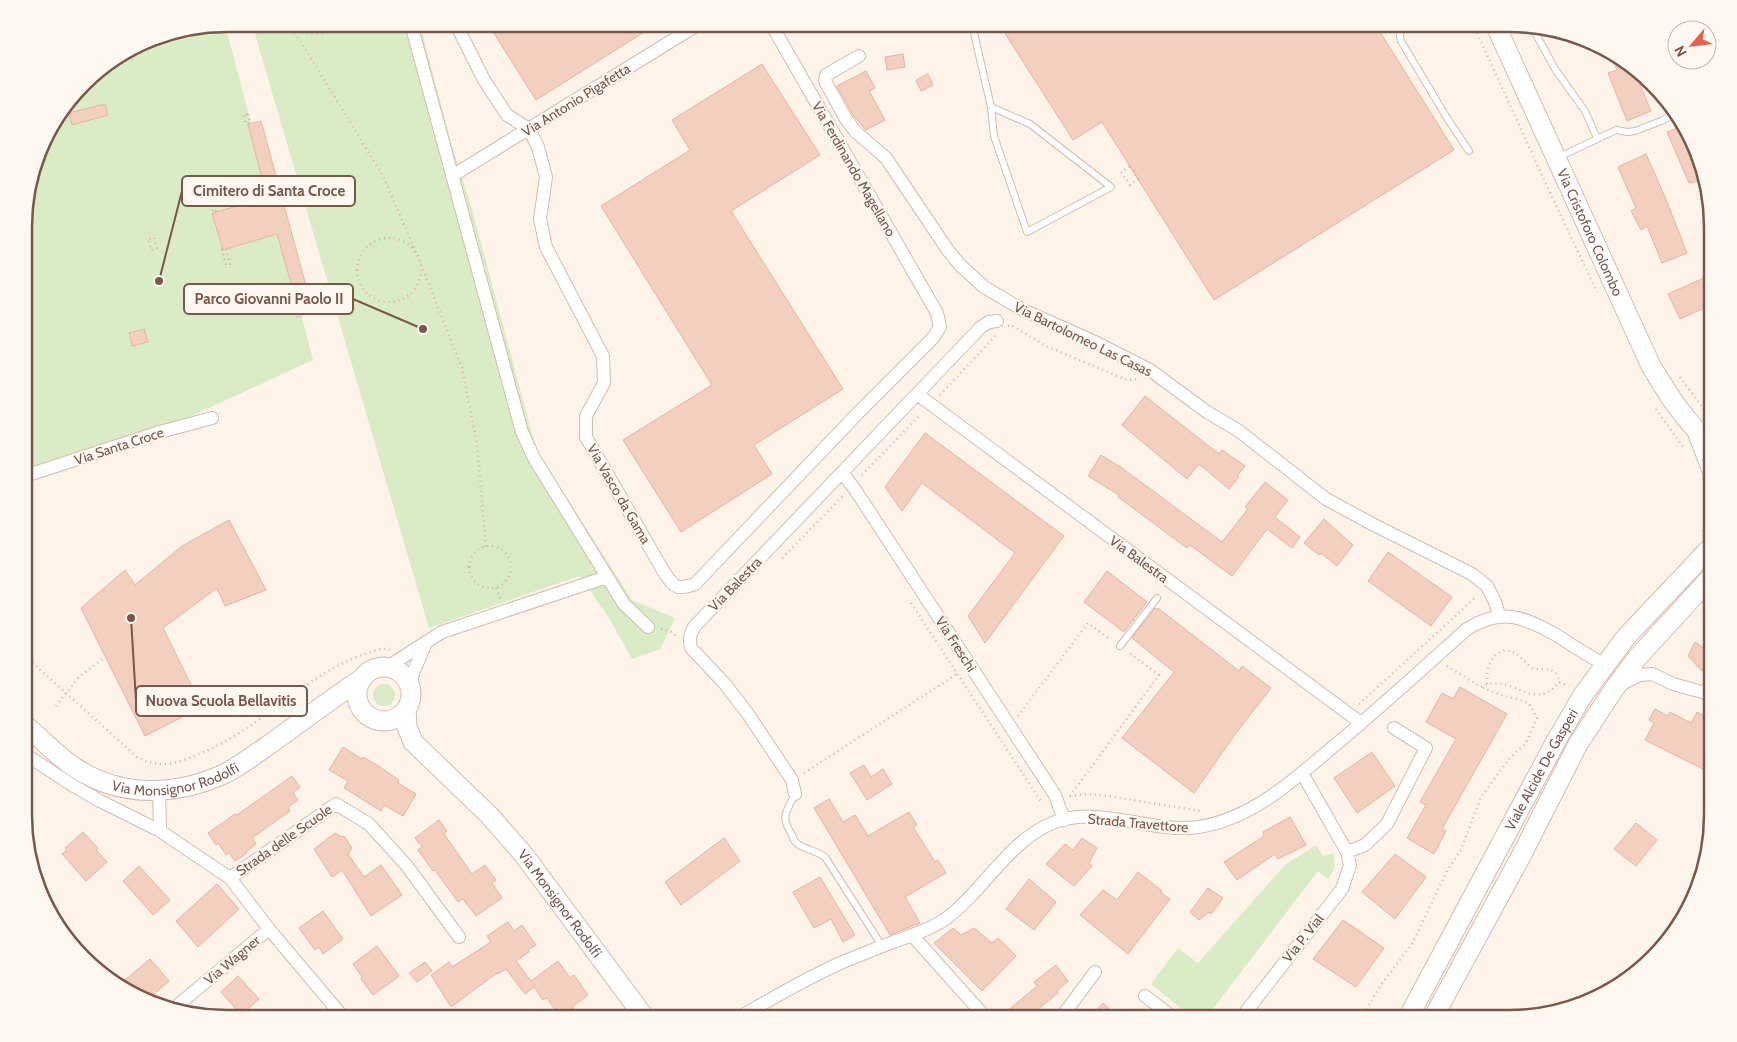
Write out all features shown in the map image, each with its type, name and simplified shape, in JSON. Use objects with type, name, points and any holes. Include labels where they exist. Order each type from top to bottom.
[{"type":"main road","name":"Via Cristoforo Colombo","points":[[1499,32],[1651,366],[1673,403],[1704,438]]},
{"type":"main road","name":"Via Cristoforo Colombo","points":[[1697,432],[1704,459]]},
{"type":"main road","name":"Viale Alcide De Gasperi","points":[[1412,1010],[1556,741],[1583,695],[1626,637],[1704,546]]},
{"type":"main road","name":"Viale Alcide De Gasperi","points":[[1437,1010],[1520,858],[1568,762],[1614,688],[1643,651],[1704,585]]},
{"type":"main road","name":"Via Monsignor Rodolfi","points":[[32,730],[68,763],[95,779],[127,789],[159,791],[198,783],[227,772],[326,705],[369,672],[390,660]]},
{"type":"main road","points":[[390,660],[407,680],[410,687]]},
{"type":"main road","points":[[363,678],[358,690],[358,696],[362,709],[366,714]]},
{"type":"main road","name":"Via Monsignor Rodolfi","points":[[410,687],[410,703],[406,710],[407,727],[414,742],[424,754]]},
{"type":"main road","name":"Via Monsignor Rodolfi","points":[[326,705],[353,707],[371,718],[384,721],[402,738],[424,754],[489,814],[524,855],[639,1010]]},
{"type":"main road","points":[[384,721],[393,720],[406,710]]},
{"type":"street","points":[[412,32],[522,432],[534,458],[624,604],[648,627]]},
{"type":"street","points":[[460,32],[484,80],[503,108],[508,115],[529,129]]},
{"type":"street","name":"Via Antonio Pigafetta","points":[[452,176],[686,32]]},
{"type":"street","name":"Via Ferdinando Magellano","points":[[776,32],[937,313]]},
{"type":"street","name":"Via Bartolomeo Las Casas","points":[[859,56],[826,75],[825,81],[846,119],[856,132],[886,158],[947,249],[970,276],[997,296],[1023,310],[1098,343],[1150,370],[1208,412],[1239,431],[1326,499],[1472,574],[1487,586],[1496,604],[1499,616]]},
{"type":"street","name":"Via Vasco da Gama","points":[[529,129],[538,147],[546,177],[540,219],[546,247],[603,356],[604,383],[586,416],[586,437],[674,586],[681,588],[695,584],[858,413],[933,338],[940,327],[937,313]]},
{"type":"street","name":"Via Balestra","points":[[795,794],[792,780],[748,714],[725,684],[691,648],[690,634],[694,627],[981,327],[989,322],[997,321]]},
{"type":"street","name":"Via Balestra","points":[[917,394],[1361,723]]},
{"type":"street","name":"Via Santa Croce","points":[[32,474],[160,432],[212,418]]},
{"type":"street","name":"Via Freschi","points":[[842,472],[856,490],[1050,788],[1061,809],[1064,820]]},
{"type":"street","points":[[390,660],[426,643],[442,632],[607,577]]},
{"type":"street","name":"Strada Travettore","points":[[752,1010],[799,983],[882,946],[929,929],[944,920],[1028,838],[1042,828],[1064,820],[1100,818],[1174,828],[1197,828],[1237,816],[1251,809],[1302,773],[1477,622],[1499,616],[1514,617],[1533,622],[1605,665]]},
{"type":"street","points":[[410,687],[426,643]]},
{"type":"street","points":[[1614,688],[1640,675],[1652,674],[1673,684],[1704,693]]},
{"type":"street","points":[[1302,773],[1347,852],[1365,845],[1387,824],[1426,748],[1394,728]]},
{"type":"street","name":"Strada delle Scuole","points":[[32,758],[100,801],[160,831],[230,878],[269,929],[337,1010]]},
{"type":"street","points":[[159,791],[160,831]]},
{"type":"street","name":"Strada delle Scuole","points":[[230,878],[336,804],[369,824],[408,866],[459,937]]},
{"type":"street","name":"Via P. Vial","points":[[1247,1010],[1342,888],[1350,865],[1347,852]]},
{"type":"street","name":"Via Wagner","points":[[180,1004],[269,929]]},
{"type":"street","points":[[912,935],[979,1010]]},
{"type":"street","points":[[1067,1010],[1095,972]]},
{"type":"street","points":[[1145,996],[1163,1010]]},
{"type":"lane","points":[[974,32],[992,108],[994,136],[1027,232],[1111,186],[1030,124],[992,108]]},
{"type":"lane","points":[[1399,32],[1401,42],[1469,151]]},
{"type":"lane","points":[[1536,34],[1555,69],[1585,111],[1597,138]]},
{"type":"lane","points":[[1555,158],[1616,130],[1634,131],[1670,116]]},
{"type":"lane","points":[[1120,646],[1157,598]]},
{"type":"lane","points":[[795,794],[785,816],[785,824],[794,840],[799,845],[817,851],[825,857],[882,946]]},
{"type":"path","points":[[296,32],[383,176],[418,257],[462,368],[477,444],[486,546]]},
{"type":"path","points":[[303,32],[315,35],[328,32]]},
{"type":"path","points":[[1130,166],[1138,179],[1130,185],[1122,172],[1130,166]]},
{"type":"path","points":[[212,196],[216,212],[213,212],[208,197],[212,196]]},
{"type":"path","points":[[154,238],[157,248],[151,250],[148,239],[154,238]]},
{"type":"path","points":[[385,238],[404,242],[412,248],[418,257],[421,267],[420,278],[412,292],[398,301],[387,302],[377,300],[368,294],[361,285],[358,265],[367,247],[375,242],[385,238]]},
{"type":"path","points":[[226,249],[230,264],[226,265],[222,250],[226,249]]},
{"type":"path","points":[[937,397],[1002,329],[1011,325],[1046,346],[1127,380]]},
{"type":"path","points":[[860,477],[925,410]]},
{"type":"path","points":[[842,497],[845,501]]},
{"type":"path","points":[[486,546],[494,546],[500,549],[510,559],[511,573],[508,580],[496,588],[482,587],[472,578],[470,572],[469,565],[474,553],[486,546]]},
{"type":"path","points":[[1354,709],[1487,586]]},
{"type":"path","points":[[909,600],[1041,802],[1046,804]]},
{"type":"path","points":[[1020,714],[1088,623],[1159,676],[1070,796]]},
{"type":"path","points":[[648,627],[670,631],[677,638]]},
{"type":"path","points":[[32,662],[137,757],[161,764],[176,763],[212,749],[323,675],[351,660],[383,648],[388,648],[390,660]]},
{"type":"path","points":[[1487,684],[1488,665],[1494,656],[1505,650],[1516,653],[1531,668],[1552,669],[1556,673],[1559,682],[1573,688]]},
{"type":"path","points":[[56,706],[85,671],[104,658]]},
{"type":"path","points":[[1366,1010],[1380,985],[1412,944],[1447,871],[1461,850],[1481,797],[1509,759],[1526,743],[1538,718],[1529,704],[1524,701],[1481,687],[1444,665]]},
{"type":"path","points":[[792,780],[964,669]]},
{"type":"path","points":[[1481,687],[1487,684],[1508,685],[1531,694],[1540,695],[1552,690],[1559,682]]},
{"type":"path","points":[[1065,797],[1088,794],[1108,796],[1208,812]]},
{"type":"green space","points":[[227,32],[313,360],[163,429],[32,471],[32,228],[34,202],[39,177],[53,141],[65,119],[99,81],[119,65],[153,47],[190,36]]},
{"type":"green space","points":[[254,32],[422,32],[536,449],[632,600],[675,618],[660,649],[632,659],[609,618],[580,576],[429,628]]},
{"type":"green space","points":[[384,684],[394,691],[395,695],[388,705],[384,706],[374,699],[373,695],[380,685]]},
{"type":"green space","points":[[1316,845],[1323,856],[1334,853],[1335,867],[1328,879],[1318,871],[1212,1010],[1183,1010],[1151,984],[1178,948],[1198,963],[1285,865]]},
{"type":"building","points":[[493,32],[644,32],[536,100]]},
{"type":"building","points":[[1004,32],[1380,32],[1454,150],[1214,300],[1102,122],[1073,140]]},
{"type":"building","points":[[903,54],[905,67],[887,70],[885,57]]},
{"type":"building","points":[[1614,63],[1639,82],[1651,111],[1627,121],[1608,73],[1617,70]]},
{"type":"building","points":[[762,64],[820,155],[731,211],[843,389],[754,445],[772,474],[681,532],[623,440],[712,385],[601,206],[690,150],[672,120]]},
{"type":"building","points":[[866,71],[875,88],[869,91],[885,120],[866,130],[853,115],[837,86]]},
{"type":"building","points":[[928,74],[933,85],[921,91],[916,80]]},
{"type":"building","points":[[105,104],[108,115],[72,125],[70,113]]},
{"type":"building","points":[[261,121],[311,304],[298,308],[277,234],[223,250],[212,213],[267,198],[248,124]]},
{"type":"building","points":[[1677,128],[1690,153],[1699,181],[1689,183],[1667,132]]},
{"type":"building","points":[[1646,154],[1687,253],[1662,263],[1647,226],[1641,230],[1631,211],[1636,208],[1618,167]]},
{"type":"building","points":[[1704,278],[1704,308],[1680,319],[1668,294]]},
{"type":"building","points":[[144,329],[148,342],[132,346],[129,333]]},
{"type":"building","points":[[1145,396],[1219,454],[1222,450],[1245,466],[1229,489],[1199,464],[1187,479],[1122,425]]},
{"type":"building","points":[[925,433],[1064,536],[985,643],[968,616],[1015,553],[922,483],[902,511],[885,487]]},
{"type":"building","points":[[1101,455],[1122,468],[1222,542],[1248,509],[1245,507],[1265,482],[1288,500],[1275,517],[1300,537],[1292,548],[1267,529],[1232,576],[1190,545],[1187,548],[1118,497],[1119,495],[1088,476]]},
{"type":"building","points":[[1324,519],[1353,545],[1337,566],[1321,553],[1319,555],[1304,543]]},
{"type":"building","points":[[229,520],[266,590],[225,606],[217,588],[163,628],[202,707],[145,736],[81,608],[125,570],[135,585],[182,546]]},
{"type":"building","points":[[1388,552],[1452,597],[1431,626],[1368,581]]},
{"type":"building","points":[[1107,571],[1147,602],[1124,632],[1084,602]]},
{"type":"building","points":[[1155,608],[1157,610],[1158,608],[1239,671],[1242,666],[1271,688],[1236,733],[1194,793],[1122,738],[1174,672],[1132,638]]},
{"type":"building","points":[[1695,642],[1704,648],[1704,672],[1701,670],[1688,656]]},
{"type":"building","points":[[1460,687],[1507,714],[1442,829],[1446,831],[1434,854],[1407,838],[1426,805],[1420,802],[1456,739],[1426,722],[1442,693],[1453,699]]},
{"type":"building","points":[[1655,709],[1668,716],[1670,712],[1691,723],[1697,712],[1704,716],[1704,770],[1645,740],[1654,723],[1649,720]]},
{"type":"building","points":[[343,747],[362,759],[363,757],[377,765],[399,780],[398,783],[416,794],[403,816],[384,805],[381,811],[344,788],[348,781],[329,770]]},
{"type":"building","points":[[1372,752],[1395,786],[1357,813],[1334,778]]},
{"type":"building","points":[[864,765],[871,777],[883,769],[892,784],[867,800],[850,773]]},
{"type":"building","points":[[292,776],[300,787],[293,793],[298,800],[288,807],[290,811],[252,838],[256,844],[247,853],[235,861],[229,853],[226,855],[208,833]]},
{"type":"building","points":[[829,799],[843,822],[855,815],[868,836],[909,812],[917,825],[913,827],[935,862],[938,860],[946,873],[905,897],[920,923],[890,935],[814,808]]},
{"type":"building","points":[[1290,817],[1306,845],[1278,859],[1275,854],[1237,880],[1224,862],[1264,836],[1263,832]]},
{"type":"building","points":[[439,820],[447,831],[444,834],[472,874],[485,865],[496,880],[492,883],[502,898],[476,916],[463,899],[458,902],[418,850],[422,847],[415,838]]},
{"type":"building","points":[[1636,823],[1657,840],[1636,866],[1614,849]]},
{"type":"building","points":[[83,832],[98,848],[96,850],[107,862],[86,881],[62,854],[67,850],[65,848]]},
{"type":"building","points":[[335,833],[342,837],[344,836],[352,848],[348,854],[364,877],[381,865],[402,895],[371,916],[342,870],[332,877],[314,849]]},
{"type":"building","points":[[724,838],[740,861],[681,905],[665,882]]},
{"type":"building","points":[[1082,838],[1097,848],[1089,863],[1092,866],[1074,886],[1046,864],[1065,844],[1073,850]]},
{"type":"building","points":[[1395,854],[1426,877],[1395,919],[1362,892]]},
{"type":"building","points":[[139,866],[170,900],[153,915],[123,881]]},
{"type":"building","points":[[1138,872],[1170,899],[1128,954],[1080,915],[1103,890],[1117,900]]},
{"type":"building","points":[[820,877],[855,935],[843,942],[831,919],[814,928],[793,892]]},
{"type":"building","points":[[1029,879],[1056,902],[1034,930],[1006,909]]},
{"type":"building","points":[[217,884],[239,909],[198,947],[176,921]]},
{"type":"building","points":[[1208,888],[1223,898],[1211,914],[1209,912],[1199,920],[1190,912]]},
{"type":"building","points":[[323,911],[343,939],[323,954],[319,947],[315,950],[299,928]]},
{"type":"building","points":[[1343,920],[1384,948],[1356,987],[1313,959]]},
{"type":"building","points":[[508,922],[514,931],[522,925],[536,945],[516,961],[531,981],[558,961],[570,978],[574,975],[588,995],[572,1007],[574,1009],[573,1010],[555,1010],[547,998],[543,1000],[534,987],[525,994],[506,969],[497,973],[451,1007],[431,975],[449,962],[452,967],[491,942],[487,936]]},
{"type":"building","points":[[953,928],[961,935],[974,928],[992,943],[998,938],[1016,956],[982,991],[934,943]]},
{"type":"building","points":[[377,946],[399,976],[373,995],[353,964]]},
{"type":"building","points":[[150,959],[169,981],[153,995],[125,980]]},
{"type":"building","points":[[425,962],[432,971],[417,982],[409,973]]},
{"type":"building","points":[[1056,965],[1068,981],[1057,991],[1058,993],[1037,1010],[1008,1010],[1037,986],[1034,982]]},
{"type":"building","points":[[238,976],[259,999],[247,1010],[237,1010],[221,992]]},
{"type":"building","points":[[1103,1003],[1110,1010],[1097,1010]]},
{"type":"place","name":"Cimitero di Santa Croce","points":[[159,281]]},
{"type":"place","name":"Parco Giovanni Paolo II","points":[[423,329]]},
{"type":"place","name":"Nuova Scuola Bellavitis","points":[[131,618]]}]
